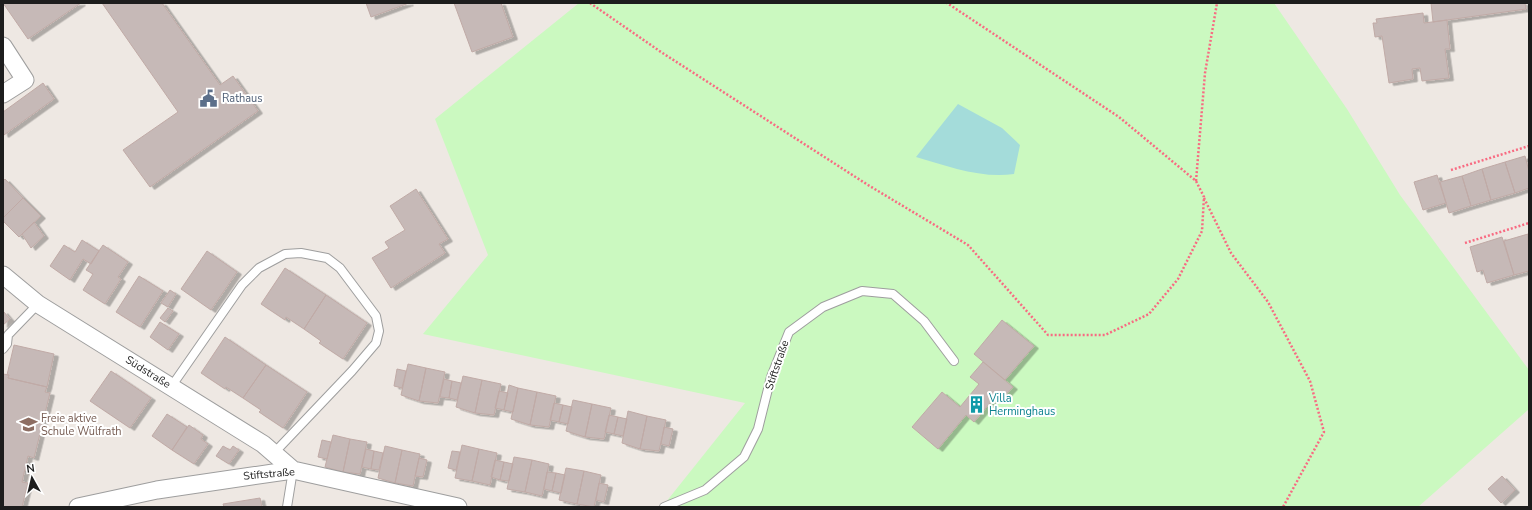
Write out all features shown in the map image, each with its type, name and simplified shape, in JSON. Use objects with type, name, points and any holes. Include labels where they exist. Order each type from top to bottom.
[{"type":"street","points":[[3,46],[25,80],[3,94]]},
{"type":"street","name":"Südstraße","points":[[3,275],[38,304],[263,444],[294,470]]},
{"type":"street","name":"Stiftstraße","points":[[78,507],[157,490],[294,470],[458,507]]},
{"type":"lane","points":[[172,387],[242,285],[260,268],[285,254],[301,253],[327,258],[340,268],[376,316],[379,331],[376,343],[352,371],[274,453]]},
{"type":"lane","name":"Stiftstraße","points":[[664,507],[705,490],[744,457],[758,429],[771,377],[789,332],[823,307],[862,291],[893,294],[924,321],[954,361]]},
{"type":"lane","points":[[3,350],[7,344],[8,335],[38,304]]},
{"type":"lane","points":[[287,507],[294,470]]},
{"type":"path","points":[[590,3],[661,52],[862,181],[968,245],[1048,336],[1105,335],[1149,314],[1178,279],[1202,231],[1204,197],[1196,181],[1119,117],[947,3]]},
{"type":"path","points":[[1217,3],[1205,73],[1196,181],[1231,253],[1268,302],[1310,381],[1324,432],[1283,507]]},
{"type":"path","points":[[1451,170],[1529,146]]},
{"type":"path","points":[[1465,243],[1529,223]]},
{"type":"green space","points":[[579,3],[1274,3],[1347,109],[1400,195],[1529,370],[1529,409],[1418,507],[662,507],[745,403],[423,334],[488,255],[435,119]]},
{"type":"water","points":[[958,104],[1002,128],[1020,145],[1014,174],[990,175],[965,171],[916,157]]},
{"type":"building","points":[[3,3],[81,3],[28,39]]},
{"type":"building","name":"Rathaus","points":[[102,3],[162,3],[220,85],[233,76],[258,111],[150,187],[123,150],[178,112]]},
{"type":"building","points":[[366,3],[409,3],[371,17]]},
{"type":"building","points":[[454,3],[501,3],[513,37],[472,52]]},
{"type":"building","points":[[1431,3],[1525,3],[1526,9],[1433,22]]},
{"type":"building","points":[[1423,13],[1424,23],[1447,20],[1450,49],[1445,49],[1449,78],[1422,81],[1420,68],[1412,69],[1413,79],[1389,83],[1382,36],[1375,37],[1373,23],[1377,23],[1376,19]]},
{"type":"building","points":[[43,83],[54,99],[4,135],[3,112]]},
{"type":"building","points":[[1525,156],[1529,171],[1529,188],[1515,193],[1505,162]]},
{"type":"building","points":[[1505,162],[1515,193],[1491,200],[1482,169]]},
{"type":"building","points":[[1482,169],[1491,200],[1471,206],[1462,176]]},
{"type":"building","points":[[1437,175],[1446,203],[1423,210],[1414,182]]},
{"type":"building","points":[[1462,176],[1471,206],[1449,213],[1440,182]]},
{"type":"building","points":[[5,179],[23,198],[3,218],[3,181]]},
{"type":"building","points":[[416,189],[448,239],[439,244],[445,253],[391,288],[372,258],[389,248],[385,242],[405,230],[390,206]]},
{"type":"building","points":[[23,198],[41,216],[19,237],[3,221],[3,218]]},
{"type":"building","points":[[34,222],[44,236],[31,248],[22,234]]},
{"type":"building","points":[[1528,234],[1529,271],[1514,275],[1504,241]]},
{"type":"building","points":[[1502,237],[1514,275],[1487,283],[1483,270],[1477,272],[1470,247]]},
{"type":"building","points":[[82,240],[99,251],[91,264],[83,259],[70,280],[50,266],[64,245],[75,252]]},
{"type":"building","points":[[103,245],[128,262],[118,277],[121,279],[105,304],[83,290],[93,274],[86,270]]},
{"type":"building","points":[[207,251],[237,272],[211,310],[181,289]]},
{"type":"building","points":[[285,268],[326,295],[304,329],[286,317],[285,320],[261,304]]},
{"type":"building","points":[[139,276],[163,291],[140,327],[116,312]]},
{"type":"building","points":[[170,290],[176,294],[168,307],[161,303]]},
{"type":"building","points":[[326,295],[367,323],[343,359],[319,343],[321,341],[304,329]]},
{"type":"building","points":[[168,308],[173,311],[165,322],[160,318]]},
{"type":"building","points":[[3,311],[10,319],[3,325]]},
{"type":"building","points":[[1002,320],[1034,346],[1005,380],[974,354]]},
{"type":"building","points":[[160,322],[179,334],[168,350],[150,337]]},
{"type":"building","points":[[225,337],[266,365],[243,398],[226,387],[225,389],[201,373]]},
{"type":"building","points":[[14,345],[54,354],[47,387],[8,378],[9,375],[7,375]]},
{"type":"building","name":"Villa Herminghaus","points":[[983,362],[1013,387],[1001,400],[996,396],[974,422],[966,415],[938,449],[912,427],[942,392],[960,407],[979,384],[970,377]]},
{"type":"building","points":[[408,364],[426,368],[419,401],[401,395]]},
{"type":"building","points":[[266,365],[307,392],[283,428],[259,412],[261,410],[243,398]]},
{"type":"building","points":[[426,368],[445,372],[438,403],[419,401]]},
{"type":"building","points":[[397,369],[406,371],[402,388],[394,386]]},
{"type":"building","points":[[111,371],[151,398],[130,428],[90,401]]},
{"type":"building","points":[[3,374],[9,375],[8,378],[47,387],[45,392],[50,393],[34,458],[28,456],[22,482],[28,483],[22,507],[3,507]]},
{"type":"building","points":[[463,376],[482,380],[475,413],[456,407]]},
{"type":"building","points":[[444,379],[452,381],[449,398],[440,397]]},
{"type":"building","points":[[482,380],[501,384],[494,415],[475,413]]},
{"type":"building","points":[[452,381],[461,383],[457,400],[449,398]]},
{"type":"building","points":[[509,385],[518,388],[513,412],[504,410]]},
{"type":"building","points":[[518,388],[537,392],[530,425],[511,419]]},
{"type":"building","points":[[499,391],[508,393],[504,410],[495,408]]},
{"type":"building","points":[[537,392],[556,396],[549,427],[530,425]]},
{"type":"building","points":[[573,400],[592,404],[585,437],[566,431]]},
{"type":"building","points":[[554,403],[563,405],[559,422],[550,420]]},
{"type":"building","points":[[592,404],[611,408],[604,439],[585,437]]},
{"type":"building","points":[[563,405],[572,407],[568,424],[559,422]]},
{"type":"building","points":[[628,411],[647,416],[640,449],[622,443]]},
{"type":"building","points":[[167,414],[187,427],[172,450],[152,436]]},
{"type":"building","points":[[609,415],[618,417],[614,434],[605,432]]},
{"type":"building","points":[[647,416],[666,420],[659,451],[640,449]]},
{"type":"building","points":[[618,417],[627,419],[623,436],[614,434]]},
{"type":"building","points":[[189,425],[203,435],[201,439],[208,444],[194,464],[172,450]]},
{"type":"building","points":[[664,427],[673,429],[669,446],[661,444]]},
{"type":"building","points":[[333,435],[350,439],[343,472],[325,467]]},
{"type":"building","points":[[350,439],[367,442],[360,474],[343,472]]},
{"type":"building","points":[[322,440],[331,442],[327,459],[318,457]]},
{"type":"building","points":[[462,445],[479,449],[472,481],[455,478]]},
{"type":"building","points":[[223,446],[230,450],[233,446],[239,450],[229,464],[216,456]]},
{"type":"building","points":[[385,446],[402,450],[395,483],[378,478]]},
{"type":"building","points":[[366,449],[374,451],[371,469],[362,467]]},
{"type":"building","points":[[479,449],[497,453],[490,485],[472,481]]},
{"type":"building","points":[[402,450],[420,454],[413,486],[395,483]]},
{"type":"building","points":[[374,451],[383,453],[379,470],[371,469]]},
{"type":"building","points":[[452,451],[460,452],[456,470],[448,468]]},
{"type":"building","points":[[514,457],[532,460],[525,492],[507,489]]},
{"type":"building","points":[[419,458],[427,460],[423,477],[415,476]]},
{"type":"building","points":[[495,460],[504,462],[500,480],[491,477]]},
{"type":"building","points":[[532,460],[549,464],[542,496],[525,492]]},
{"type":"building","points":[[504,462],[513,464],[509,481],[500,480]]},
{"type":"building","points":[[566,468],[584,471],[577,504],[559,500]]},
{"type":"building","points":[[584,471],[601,475],[594,507],[577,504]]},
{"type":"building","points":[[547,472],[556,473],[552,491],[544,489]]},
{"type":"building","points":[[556,473],[565,475],[561,493],[552,491]]},
{"type":"building","points":[[1502,476],[1515,490],[1501,503],[1488,489]]},
{"type":"building","points":[[599,483],[608,485],[604,502],[596,500]]},
{"type":"building","points":[[260,498],[262,507],[224,507],[223,504]]},
{"type":"place","name":"Rathaus","points":[[209,98]]},
{"type":"place","name":"Villa Herminghaus","points":[[976,404]]},
{"type":"place","name":"Freie aktive Schule Wülfrath","points":[[28,424]]}]
